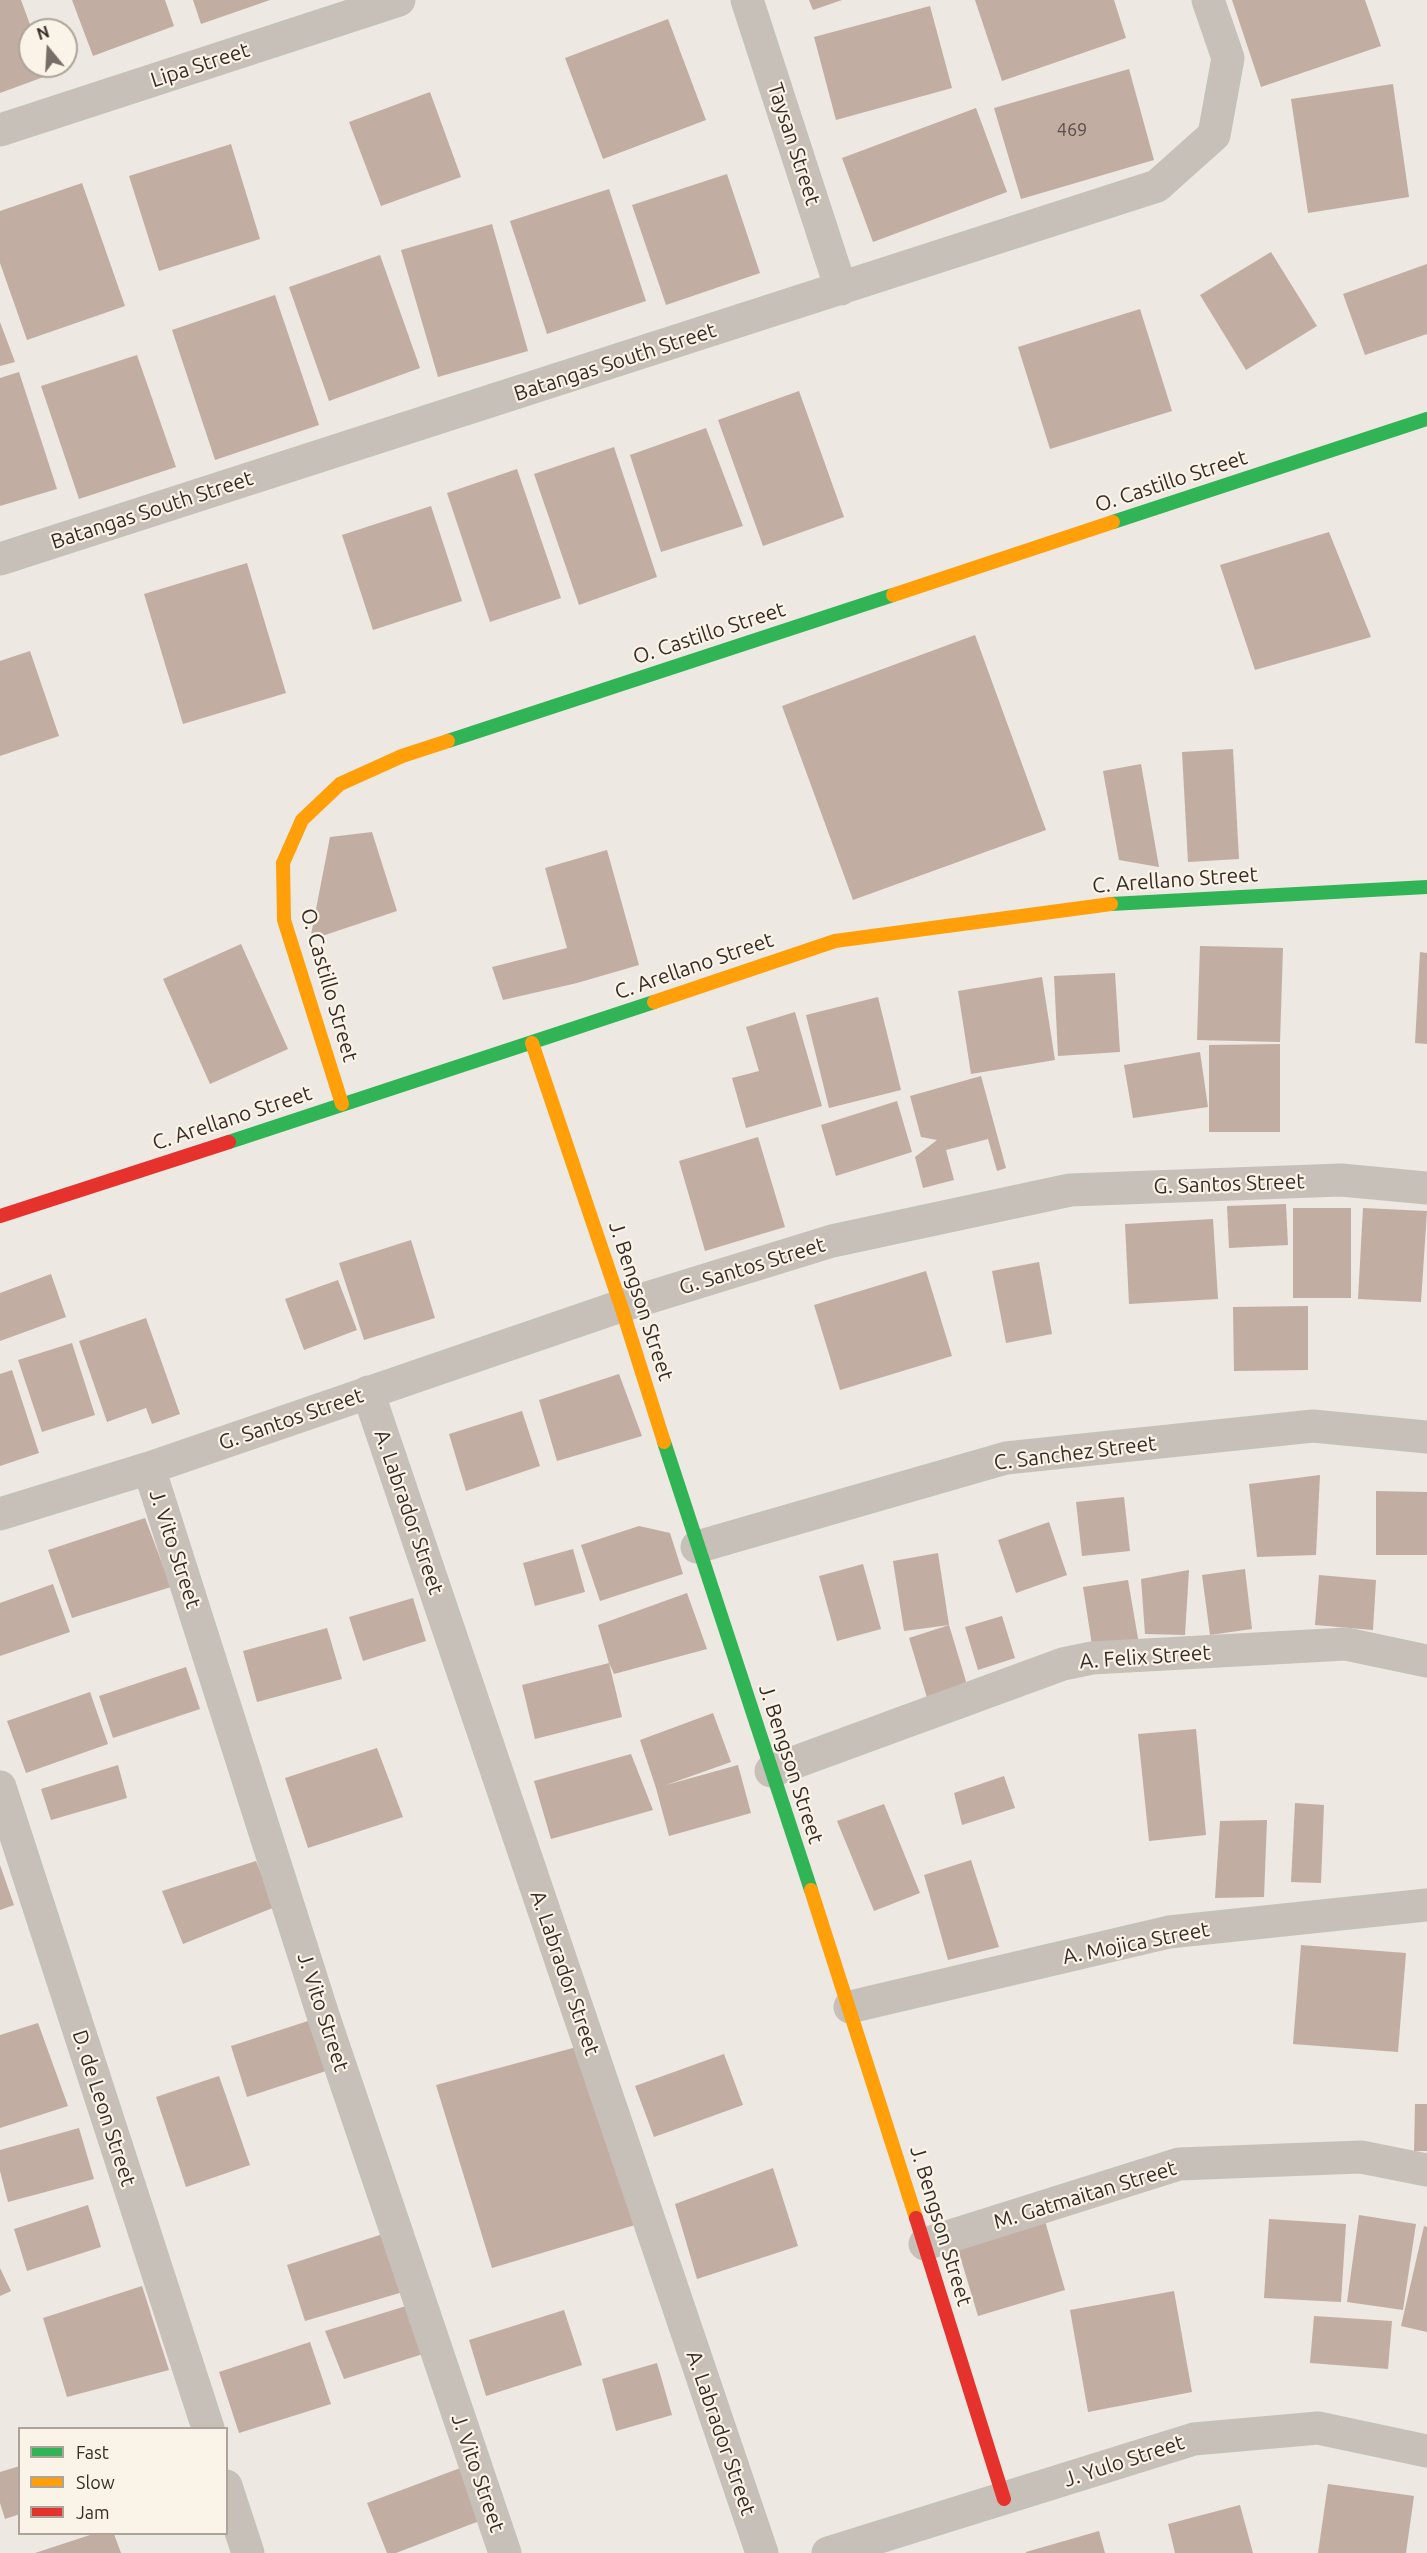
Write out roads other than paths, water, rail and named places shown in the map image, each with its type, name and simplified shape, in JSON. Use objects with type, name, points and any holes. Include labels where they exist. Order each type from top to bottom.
[{"type":"street","name":"Lipa Street","points":[[0,130],[399,0]]},
{"type":"street","name":"Taysan Street","points":[[747,0],[841,289]]},
{"type":"street","name":"Batangas South Street","points":[[0,559],[1157,186],[1214,135],[1228,57],[1208,0]]},
{"type":"street","name":"O. Castillo Street","points":[[342,1104],[284,920],[283,863],[302,820],[340,784],[402,756],[1427,419]]},
{"type":"street","name":"C. Arellano Street","points":[[0,1216],[532,1043],[835,941],[1131,901],[1427,887]]},
{"type":"street","name":"J. Bengson Street","points":[[532,1043],[621,1306],[697,1547],[850,2007],[1004,2499]]},
{"type":"street","name":"G. Santos Street","points":[[0,1514],[149,1468],[621,1306],[832,1241],[1070,1190],[1341,1180],[1427,1188]]},
{"type":"street","name":"A. Labrador Street","points":[[368,1392],[762,2553]]},
{"type":"street","name":"C. Sanchez Street","points":[[697,1547],[1006,1458],[1313,1426],[1427,1437]]},
{"type":"street","name":"J. Vito Street","points":[[149,1468],[323,2015],[505,2553]]},
{"type":"street","name":"A. Felix Street","points":[[771,1771],[1063,1664],[1092,1658],[1346,1644],[1427,1661]]},
{"type":"street","name":"D. de Leon Street","points":[[0,1787],[208,2427]]},
{"type":"street","name":"A. Mojica Street","points":[[850,2007],[1169,1932],[1427,1905]]},
{"type":"street","name":"M. Gatmaitan Street","points":[[925,2244],[1179,2164],[1361,2157],[1427,2170]]},
{"type":"street","name":"J. Yulo Street","points":[[828,2553],[1194,2439],[1318,2428],[1427,2451]]},
{"type":"street","points":[[228,2492],[248,2553]]}]
